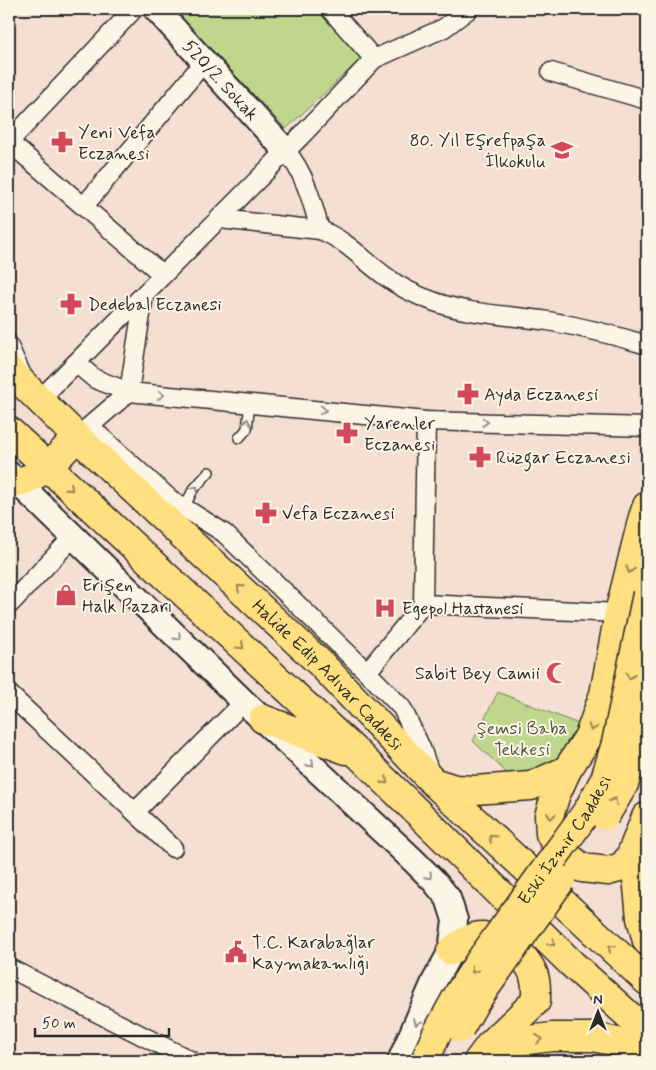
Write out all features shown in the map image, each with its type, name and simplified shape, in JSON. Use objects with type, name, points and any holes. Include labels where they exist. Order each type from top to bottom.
[{"type":"main road","name":"520/2. Sokak","points":[[156,9],[286,151]]},
{"type":"main road","name":"Halide Edip Adıvar Caddesi","points":[[9,370],[39,400],[84,432],[321,664],[433,782],[647,981]]},
{"type":"main road","name":"Halide Edip Adıvar Caddesi","points":[[9,431],[358,754],[572,964],[647,1032]]},
{"type":"main road","points":[[13,478],[28,481],[38,475],[84,432]]},
{"type":"main road","points":[[13,478],[253,710],[434,881],[448,898],[455,920],[452,951],[434,982],[400,1061]]},
{"type":"main road","points":[[647,506],[619,613],[604,694],[589,736],[566,770],[556,794],[550,816],[550,834],[558,848],[582,868],[608,871],[622,867],[630,857],[647,813]]},
{"type":"main road","name":"Eski İzmir Caddesi","points":[[425,1061],[436,1035],[459,993],[479,962],[588,810],[605,779],[616,743],[647,594]]},
{"type":"main road","name":"Eski İzmir Caddesi","points":[[445,1061],[453,1041],[474,1004],[603,820],[624,784],[637,746],[647,693]]},
{"type":"main road","points":[[253,710],[358,754]]},
{"type":"main road","points":[[462,854],[458,827],[467,814],[487,803],[532,786],[566,770]]},
{"type":"main road","points":[[433,782],[455,789],[475,790],[532,786]]},
{"type":"main road","points":[[647,813],[637,877],[641,918],[647,941]]},
{"type":"main road","points":[[484,1053],[572,964],[581,947],[579,918]]},
{"type":"main road","points":[[452,951],[469,939],[482,936],[499,940],[523,959],[530,968],[536,984],[536,1001]]},
{"type":"main road","points":[[484,1053],[552,1037],[593,1037],[647,1048]]},
{"type":"street","points":[[134,9],[9,142],[163,275]]},
{"type":"street","points":[[330,9],[374,59]]},
{"type":"street","points":[[39,400],[220,219],[374,59],[444,28],[469,9]]},
{"type":"street","points":[[84,206],[204,62]]},
{"type":"street","points":[[551,72],[647,100]]},
{"type":"street","points":[[286,151],[296,163],[306,183],[320,230]]},
{"type":"street","points":[[220,219],[320,230],[342,241],[403,288],[438,303],[471,311],[584,328],[647,345]]},
{"type":"street","points":[[144,295],[129,392],[84,432],[170,499],[224,533],[367,672],[402,708],[421,748],[433,782]]},
{"type":"street","points":[[76,363],[96,379],[129,392],[426,421],[647,427]]},
{"type":"street","points":[[367,672],[423,604],[426,421]]},
{"type":"street","points":[[9,604],[74,536]]},
{"type":"street","points":[[423,604],[619,613]]},
{"type":"street","points":[[9,694],[173,848]]},
{"type":"street","points":[[135,812],[253,710]]},
{"type":"street","points":[[9,968],[192,1061]]},
{"type":"lane","points":[[9,336],[39,400]]},
{"type":"lane","points":[[239,438],[247,429],[250,403]]},
{"type":"lane","points":[[184,508],[193,490],[209,472]]},
{"type":"green space","points":[[173,9],[319,9],[364,56],[286,129]]},
{"type":"green space","name":"Şemsi Baba Tekkesi","points":[[498,692],[581,725],[554,771],[510,776],[473,741]]},
{"type":"place","name":"Yeni Vefa Eczanesi","points":[[62,142]]},
{"type":"place","name":"80. Yıl Eşrefpaşa İlkokulu","points":[[562,150]]},
{"type":"place","name":"Dedebal Eczanesi","points":[[71,304]]},
{"type":"place","name":"Ayda Eczanesi","points":[[468,394]]},
{"type":"place","name":"Yarenler Eczanesi","points":[[347,433]]},
{"type":"place","name":"Rüzgar Eczanesi","points":[[480,457]]},
{"type":"place","name":"Vefa Eczanesi","points":[[266,513]]},
{"type":"place","name":"Erişen Halk Pazarı","points":[[66,595]]},
{"type":"place","name":"Egepol Hastanesi","points":[[385,608]]},
{"type":"place","name":"Sabit Bey Camii","points":[[557,673]]},
{"type":"place","name":"T.C. Karabağlar Kaymakamlığı","points":[[236,952]]}]
